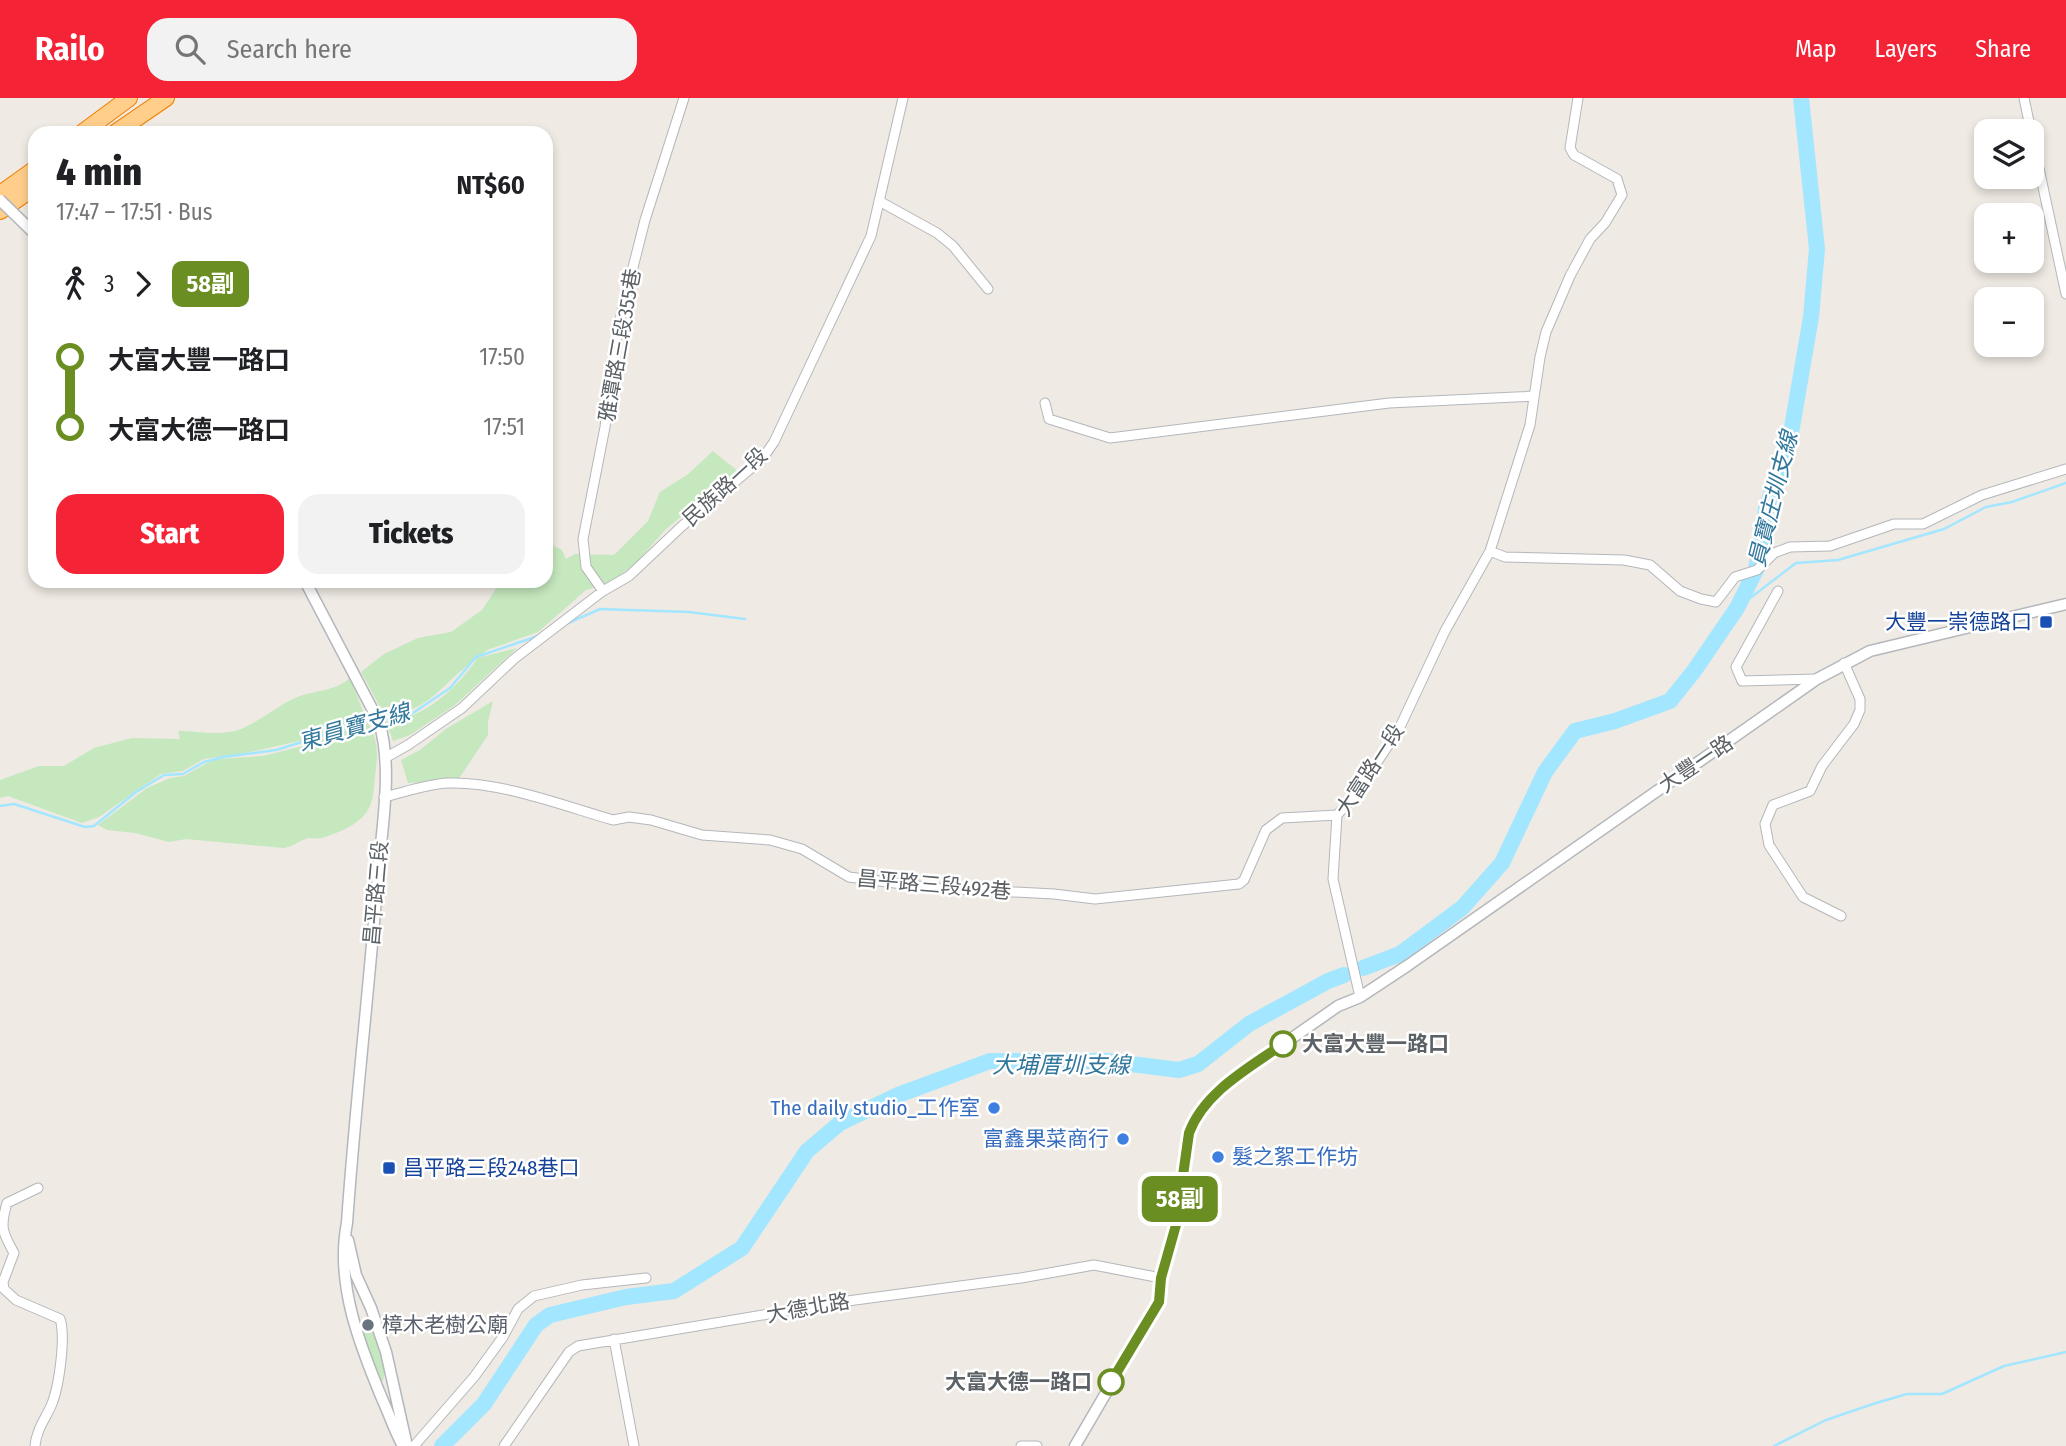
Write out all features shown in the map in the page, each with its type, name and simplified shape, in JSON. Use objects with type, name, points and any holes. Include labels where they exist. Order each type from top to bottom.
[{"type":"highway","points":[[91,126],[129,98]]},
{"type":"highway","points":[[124,126],[166,98]]},
{"type":"highway","points":[[0,213],[5,195],[28,175]]},
{"type":"highway","points":[[5,195],[28,189]]},
{"type":"street","name":"雅潭路三段355巷","points":[[603,591],[586,567],[583,539],[605,427],[614,351],[622,311],[645,220],[684,98]]},
{"type":"street","name":"民族路一段","points":[[385,758],[462,708],[514,659],[603,591],[629,576],[682,526],[762,459],[775,443],[871,236],[903,98]]},
{"type":"street","name":"大富路一段","points":[[1360,997],[1333,879],[1337,815],[1353,797],[1399,729],[1445,631],[1490,551],[1530,425],[1539,357],[1546,332],[1570,276],[1590,239],[1605,223],[1622,195],[1617,178],[1574,155],[1570,148],[1578,98]]},
{"type":"street","points":[[2024,98],[2028,119]]},
{"type":"street","points":[[2043,189],[2066,294]]},
{"type":"street","points":[[5,195],[28,225]]},
{"type":"street","points":[[880,201],[937,233],[953,246],[988,289]]},
{"type":"street","points":[[1045,403],[1049,419],[1111,438],[1389,403],[1534,396]]},
{"type":"street","points":[[1490,551],[1506,556],[1624,560],[1650,565],[1680,591],[1716,602],[1735,577],[1757,570],[1774,553],[1790,547],[1830,546],[1894,524],[1923,524],[1982,495],[2066,469]]},
{"type":"street","name":"昌平路三段","points":[[309,588],[376,717],[383,736],[384,797],[347,1223],[342,1245],[358,1338],[405,1446]]},
{"type":"street","points":[[1778,591],[1736,667],[1742,681],[1817,679]]},
{"type":"street","name":"大豐一路","points":[[1360,997],[1817,679],[1844,663],[1870,651],[2066,604]]},
{"type":"street","points":[[1841,916],[1803,897],[1769,845],[1765,824],[1773,805],[1810,790],[1822,766],[1854,724],[1860,710],[1860,699],[1844,663]]},
{"type":"street","name":"昌平路三段492巷","points":[[384,797],[447,783],[474,785],[515,792],[613,820],[629,817],[651,820],[702,835],[770,840],[802,849],[849,877],[933,888],[1054,894],[1095,899],[1239,884],[1244,880],[1266,830],[1282,818],[1337,815]]},
{"type":"street","points":[[1075,1446],[1159,1302],[1161,1278],[1176,1225],[1189,1133],[1203,1108],[1232,1080],[1338,1006],[1360,997]]},
{"type":"street","points":[[35,1446],[39,1430],[52,1403],[60,1368],[62,1326],[60,1319],[16,1300],[4,1289],[3,1282],[14,1253],[2,1230],[1,1221],[7,1203],[38,1188]]},
{"type":"street","name":"昌平路三段","points":[[347,1223],[354,1265],[386,1352],[405,1446]]},
{"type":"street","name":"大德北路","points":[[504,1446],[569,1352],[578,1346],[840,1302],[1021,1278],[1094,1265],[1161,1278]]},
{"type":"street","points":[[414,1446],[474,1377],[503,1337],[518,1309],[534,1296],[582,1285],[646,1278]]},
{"type":"street","points":[[614,1339],[634,1446]]},
{"type":"street","points":[[1021,1446],[1037,1446]]},
{"type":"green space","points":[[713,451],[739,472],[665,530],[637,562],[610,583],[586,590],[538,632],[487,650],[477,658],[517,648],[455,705],[410,735],[393,741],[386,721],[426,709],[449,691],[477,659],[415,708],[385,716],[361,672],[384,654],[418,638],[451,632],[482,610],[496,588],[553,588],[553,546],[562,550],[566,559],[575,554],[614,555],[648,521],[660,492],[687,475]]},
{"type":"green space","points":[[350,678],[366,719],[312,738],[246,753],[204,759],[183,771],[161,774],[99,817],[82,823],[8,796],[0,798],[0,780],[39,766],[64,766],[94,748],[132,738],[180,739],[178,731],[231,732],[254,723],[292,699],[332,688]]},
{"type":"green space","points":[[493,701],[488,735],[458,780],[408,783],[401,760]]},
{"type":"green space","points":[[368,723],[376,743],[377,755],[371,803],[359,821],[332,835],[305,839],[284,848],[186,839],[169,842],[135,833],[107,830],[98,825],[147,788],[170,778],[184,776],[207,763],[218,759],[263,756],[303,746]]},
{"type":"green space","points":[[374,1331],[383,1363],[383,1381],[379,1379],[361,1334]]},
{"type":"waterway","name":"員寶庄圳支線","points":[[1363,968],[1400,954],[1462,908],[1502,863],[1545,772],[1575,731],[1615,721],[1670,701],[1737,608],[1756,570],[1766,509],[1791,433],[1811,317],[1817,249],[1801,98]]},
{"type":"waterway","points":[[1737,608],[1796,563],[1838,560],[1944,529],[1986,507],[2012,502],[2066,483]]},
{"type":"waterway","name":"東員寶支線","points":[[566,624],[600,609],[689,612],[745,619]]},
{"type":"waterway","name":"東員寶支線","points":[[379,718],[407,717],[450,688],[476,657],[538,636]]},
{"type":"waterway","name":"東員寶支線","points":[[0,806],[14,804],[85,827],[94,826],[136,792],[164,775],[183,774],[204,762],[223,757],[276,750],[373,720]]},
{"type":"waterway","name":"大埔厝圳支線","points":[[442,1446],[484,1404],[536,1325],[550,1315],[626,1297],[674,1291],[742,1248],[807,1151],[840,1123],[898,1095],[990,1061],[1107,1061],[1179,1070],[1198,1064],[1249,1024],[1344,975]]},
{"type":"waterway","points":[[1774,1446],[1826,1420],[1876,1403],[1907,1394],[1942,1394],[2004,1366],[2066,1352]]},
{"type":"bus line","name":"58副","points":[[1111,1382],[1159,1302],[1161,1278],[1176,1225],[1189,1133],[1193,1123],[1203,1108],[1232,1080],[1283,1044]]},
{"type":"place","name":"大豐一崇德路口","points":[[2046,622]]},
{"type":"place","name":"大富大豐一路口","points":[[1283,1044]]},
{"type":"place","name":"The daily studio_工作室","points":[[994,1108]]},
{"type":"place","name":"富鑫果菜商行","points":[[1123,1139]]},
{"type":"place","name":"髮之絮工作坊","points":[[1218,1157]]},
{"type":"place","name":"昌平路三段248巷口","points":[[389,1168]]},
{"type":"place","name":"樟木老樹公廟","points":[[368,1325]]},
{"type":"place","name":"大富大德一路口","points":[[1111,1382]]}]
